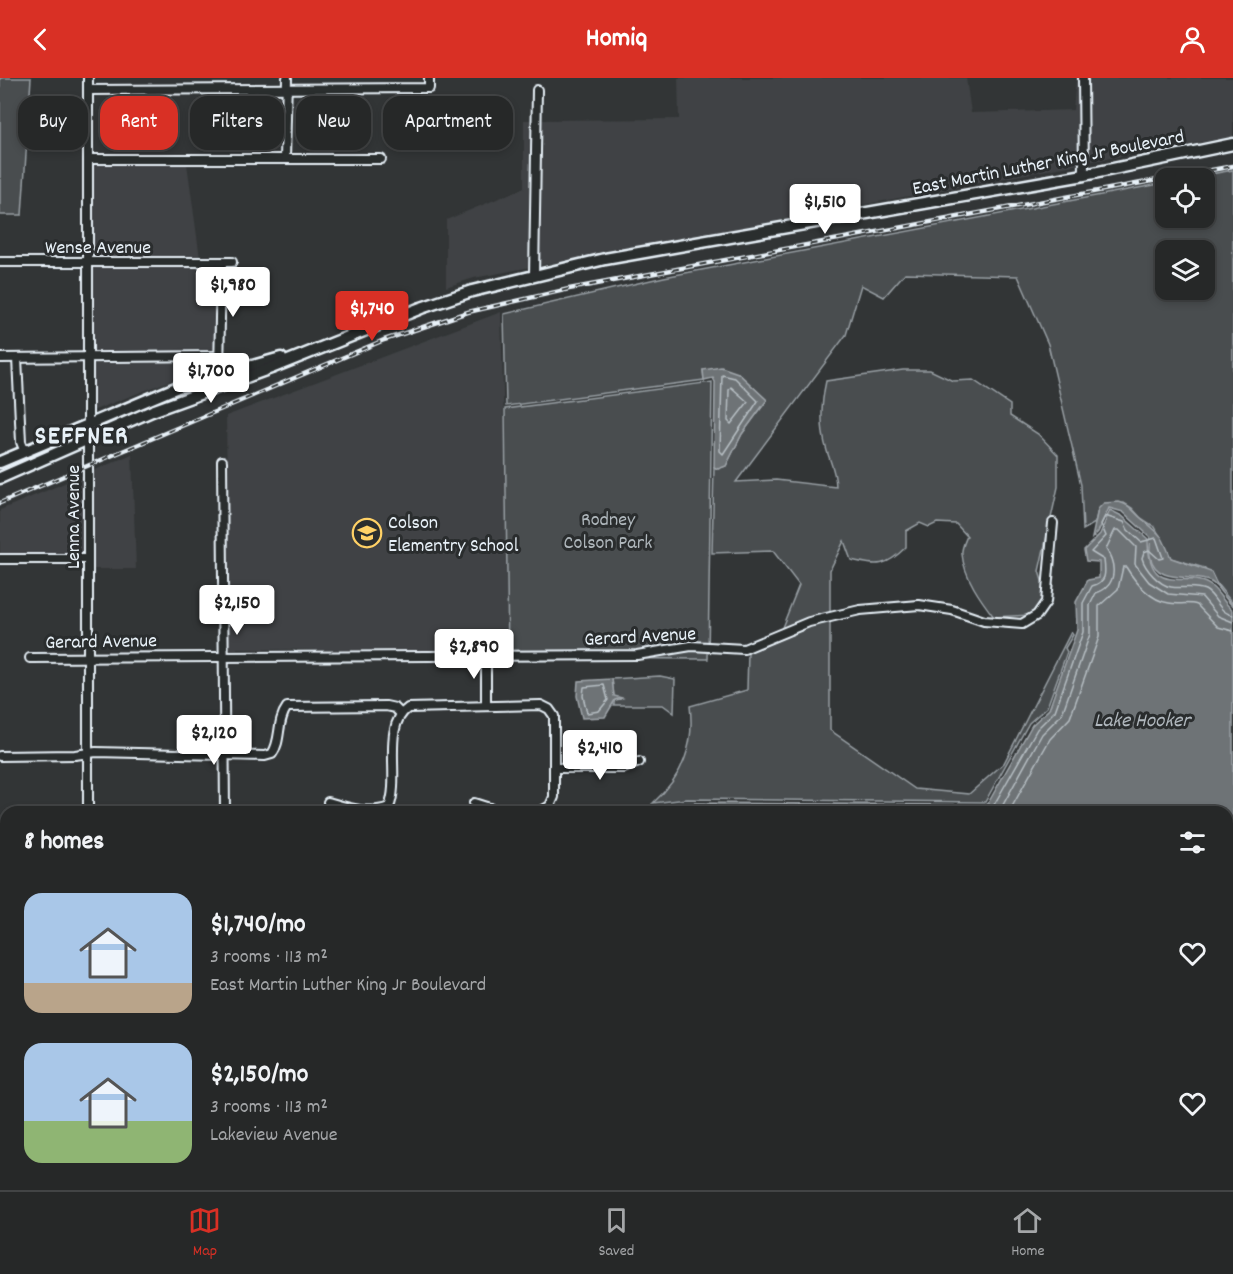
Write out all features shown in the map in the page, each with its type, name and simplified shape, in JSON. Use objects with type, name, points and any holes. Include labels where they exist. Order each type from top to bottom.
[{"type":"main road","name":"East Martin Luther King Jr Boulevard","points":[[321,346],[472,291],[605,260],[1084,175],[1233,144]]},
{"type":"main road","points":[[0,462],[178,387],[219,373],[321,346]]},
{"type":"main road","points":[[0,478],[152,411],[271,368],[321,346]]},
{"type":"street","name":"Lenna Avenue","points":[[88,78],[88,806]]},
{"type":"street","points":[[285,159],[286,78]]},
{"type":"street","points":[[88,90],[429,88],[429,78]]},
{"type":"street","points":[[1083,78],[1084,175]]},
{"type":"street","points":[[534,276],[537,90]]},
{"type":"street","points":[[88,159],[381,159]]},
{"type":"street","name":"Wense Avenue","points":[[0,262],[232,262]]},
{"type":"street","points":[[219,373],[221,262]]},
{"type":"street","points":[[0,358],[220,356]]},
{"type":"street","points":[[17,358],[21,442],[25,452]]},
{"type":"street","points":[[222,461],[225,806]]},
{"type":"street","name":"Gerard Avenue","points":[[30,658],[637,655],[691,646],[744,649],[809,622],[860,610],[919,605],[952,610],[984,621],[1022,624],[1037,615],[1046,602],[1053,523]]},
{"type":"street","points":[[0,560],[88,559]]},
{"type":"street","points":[[486,655],[486,705]]},
{"type":"street","points":[[389,806],[394,796],[394,725],[400,713],[416,706],[486,705],[541,705],[549,709],[554,716],[554,797],[550,806]]},
{"type":"street","points":[[0,756],[88,753],[272,754],[277,748],[281,716],[287,707],[386,706],[400,713]]},
{"type":"street","points":[[554,768],[624,768],[639,762]]},
{"type":"street","points":[[328,802],[342,806]]},
{"type":"street","points":[[474,803],[483,806]]},
{"type":"shaded area","points":[[678,78],[966,78],[971,113],[1073,110],[1076,78],[1080,78],[1080,164],[538,266],[540,120],[679,119]]},
{"type":"shaded area","points":[[1087,78],[1233,78],[1233,137],[1087,162]]},
{"type":"shaded area","points":[[524,120],[534,120],[531,267],[474,278],[446,287],[446,220],[524,188]]},
{"type":"shaded area","points":[[91,163],[187,163],[200,258],[208,259],[92,258]]},
{"type":"shaded area","points":[[92,265],[218,266],[216,353],[93,354]]},
{"type":"shaded area","name":"Colson Elementry School","points":[[501,312],[510,652],[229,649],[226,416]]},
{"type":"shaded area","points":[[216,360],[216,366],[198,370],[92,411],[93,361]]},
{"type":"shaded area","points":[[132,454],[136,569],[92,569],[93,471]]},
{"type":"shaded area","points":[[86,474],[85,555],[0,556],[0,510]]},
{"type":"shaded area","points":[[453,659],[453,662],[228,663],[228,660]]},
{"type":"green space","points":[[0,78],[31,78],[30,96],[18,96],[18,150],[26,150],[22,215],[0,215]]},
{"type":"green space","points":[[1233,170],[1233,604],[1204,568],[1171,558],[1155,527],[1124,503],[1098,509],[1095,523],[1083,530],[1081,485],[1048,344],[1018,276],[905,273],[884,297],[861,285],[846,335],[736,482],[776,480],[836,487],[822,425],[826,381],[903,370],[930,370],[953,381],[973,380],[1010,405],[1010,416],[1038,434],[1058,455],[1058,487],[1039,571],[1043,584],[1043,601],[1030,615],[994,617],[979,596],[963,563],[963,545],[967,536],[956,524],[937,523],[929,527],[920,523],[906,531],[906,547],[892,559],[881,564],[851,560],[844,541],[830,570],[830,613],[808,618],[781,630],[799,585],[773,551],[712,553],[714,467],[718,469],[726,466],[742,434],[767,400],[738,373],[703,370],[704,380],[506,406],[504,314],[664,277],[1155,185],[1155,228],[1215,228],[1215,173]]},
{"type":"green space","name":"Rodney Colson Park","points":[[712,382],[708,659],[508,658],[505,409]]},
{"type":"green space","points":[[830,621],[830,730],[915,789],[969,794],[1004,763],[1071,632],[1073,635],[1065,648],[1067,652],[1047,707],[1029,723],[985,802],[687,799],[653,803],[672,782],[685,759],[691,734],[690,706],[747,690],[748,652],[810,626]]},
{"type":"green space","points":[[660,676],[675,679],[674,713],[663,705],[614,705],[614,700],[621,699],[614,697],[612,679]]},
{"type":"water","points":[[721,367],[738,373],[767,400],[742,434],[726,466],[718,469],[714,467],[715,382],[713,378],[704,380],[703,370]]},
{"type":"water","points":[[1119,502],[1129,507],[1157,532],[1163,539],[1171,558],[1211,572],[1219,590],[1214,584],[1203,579],[1176,577],[1160,572],[1154,566],[1150,556],[1150,537],[1123,512],[1109,508],[1098,532],[1092,538],[1098,509],[1104,503]]},
{"type":"water","name":"Lake Hooker","points":[[1110,510],[1122,516],[1148,539],[1150,558],[1155,570],[1162,576],[1171,579],[1202,581],[1211,586],[1233,610],[1233,806],[654,806],[687,803],[987,805],[1032,725],[1049,709],[1077,630],[1076,602],[1088,580],[1099,578],[1099,562],[1086,561],[1084,550],[1100,534]]},
{"type":"water","points":[[612,679],[614,696],[622,698],[615,700],[605,717],[582,718],[577,696],[578,681]]},
{"type":"railway","points":[[0,503],[384,340],[468,312],[569,289],[1233,166]]},
{"type":"place","name":"Colson Elementry School","points":[[367,533]]},
{"type":"district","name":"SEFFNER","points":[[82,434]]}]
